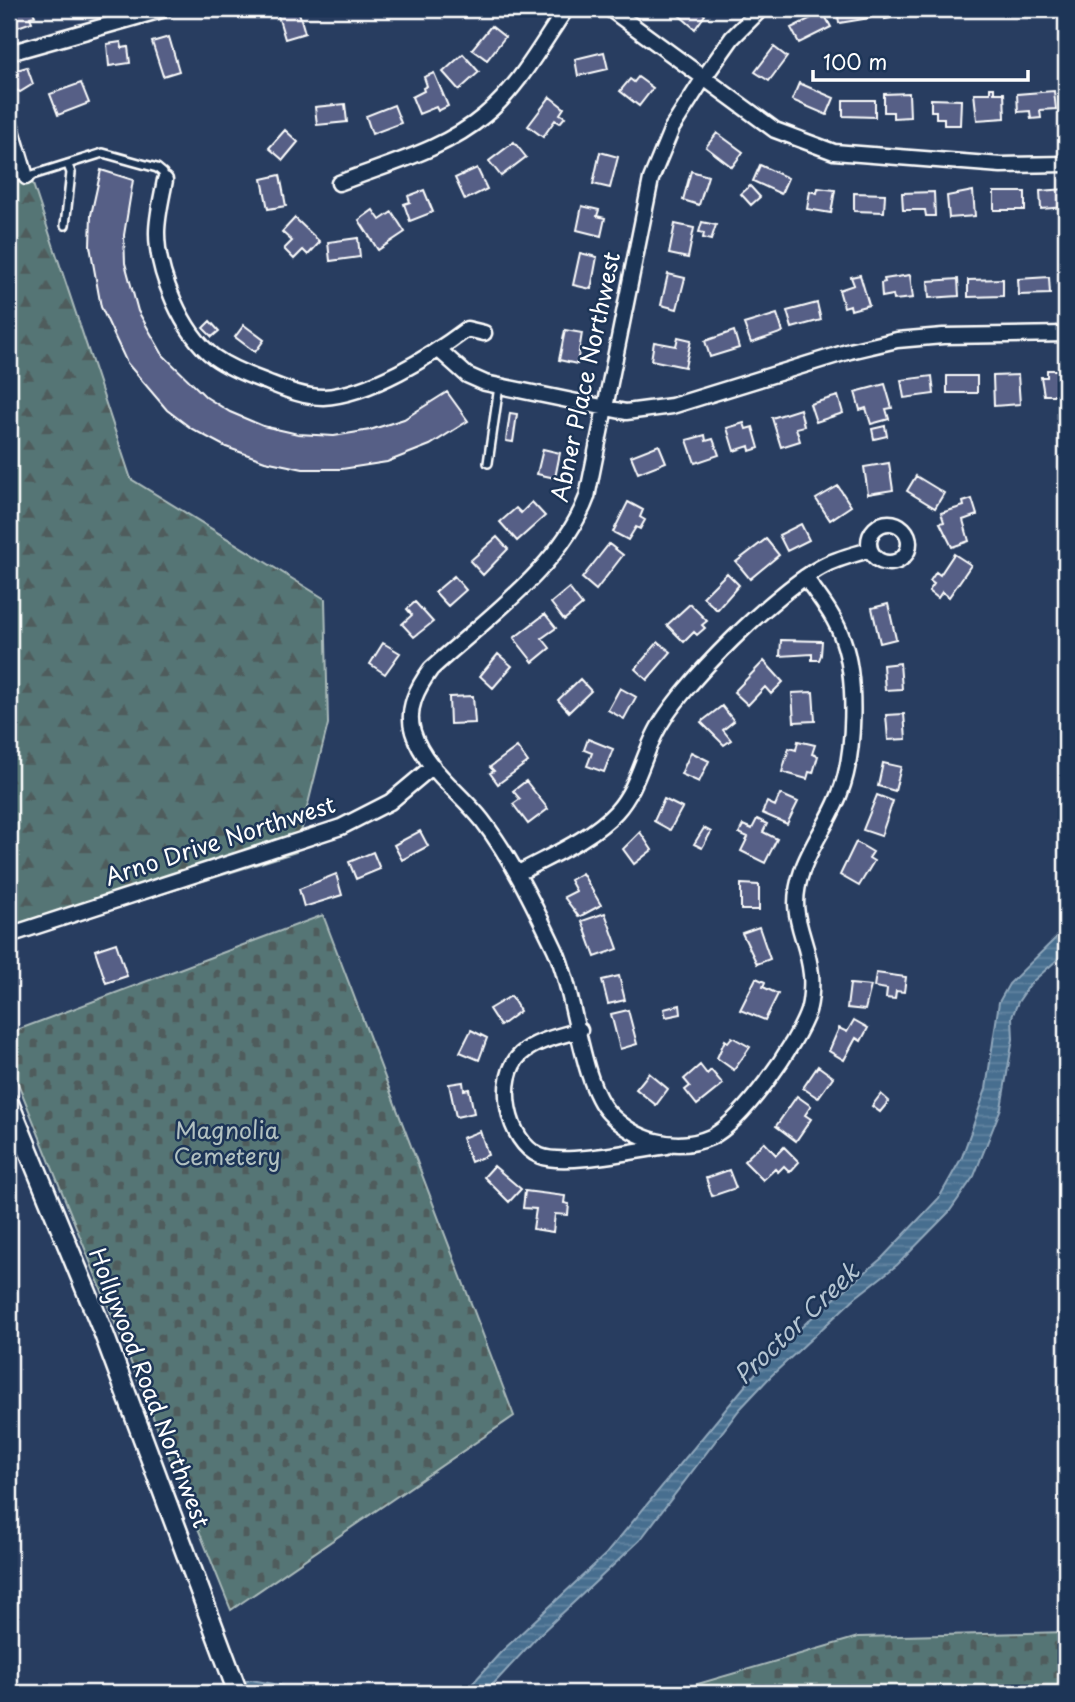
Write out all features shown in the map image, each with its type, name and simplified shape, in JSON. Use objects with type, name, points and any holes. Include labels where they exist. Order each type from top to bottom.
[{"type":"street","points":[[9,52],[165,9]]},
{"type":"street","points":[[339,183],[442,143],[467,129],[486,114],[515,83],[566,9]]},
{"type":"street","points":[[610,9],[775,130],[834,152],[1001,165],[1066,164]]},
{"type":"street","name":"Abner Place Northwest","points":[[669,1146],[633,1133],[607,1111],[591,1082],[580,1030],[556,953],[517,874],[482,820],[420,750],[412,729],[412,709],[418,687],[431,670],[547,563],[568,538],[587,497],[651,179],[671,128],[732,38],[761,9]]},
{"type":"street","points":[[9,120],[26,177]]},
{"type":"street","points":[[165,180],[157,234],[163,275],[171,298],[193,333],[213,356],[255,377],[300,394],[323,397],[348,393],[439,350],[467,329],[484,333]]},
{"type":"street","points":[[439,350],[467,375],[499,386],[626,412],[672,406],[850,351],[897,340],[943,336],[1066,334]]},
{"type":"street","points":[[517,874],[592,832],[615,813],[635,786],[656,732],[676,699],[769,605],[826,564],[870,550]]},
{"type":"street","points":[[580,1030],[531,1046],[512,1065],[507,1094],[514,1127],[522,1142],[538,1155],[556,1160],[669,1146],[709,1137],[738,1118],[798,1033],[809,1008],[811,974],[796,923],[796,892],[803,868],[842,790],[849,759],[851,728],[844,642],[832,615],[805,577]]},
{"type":"street","name":"Arno Drive Northwest","points":[[9,935],[341,827],[390,802],[433,766]]},
{"type":"street","name":"Hollywood Road Northwest","points":[[9,1103],[104,1334],[238,1693]]},
{"type":"lane","points":[[26,177],[103,153],[156,169],[163,173],[165,180]]},
{"type":"lane","points":[[65,225],[71,173],[68,164]]},
{"type":"lane","points":[[488,463],[499,386]]},
{"type":"green space","points":[[9,112],[131,479],[325,599],[328,724],[296,852],[9,942]]},
{"type":"green space","name":"Magnolia Cemetery","points":[[323,915],[514,1416],[231,1610],[9,1061],[9,1033]]},
{"type":"green space","points":[[1066,1632],[1066,1693],[667,1693],[858,1637]]},
{"type":"water","points":[[1066,928],[1066,952],[1031,983],[1018,1002],[1012,1017],[1013,1039],[1001,1108],[974,1176],[949,1212],[897,1265],[856,1297],[771,1376],[739,1410],[640,1540],[538,1636],[485,1693],[464,1693],[501,1652],[606,1554],[764,1363],[808,1321],[882,1258],[939,1198],[962,1157],[986,1089],[999,1002],[1009,984]]},
{"type":"water","points":[[251,1680],[280,1685],[292,1693],[202,1693]]},
{"type":"building","points":[[9,9],[32,9],[35,16],[30,17],[32,22],[9,30]]},
{"type":"building","points":[[276,9],[298,9],[305,33],[285,39]]},
{"type":"building","points":[[672,9],[698,9],[705,15],[695,29]]},
{"type":"building","points":[[837,9],[868,9],[870,18],[839,23]]},
{"type":"building","points":[[883,9],[913,9],[914,14],[885,19]]},
{"type":"building","points":[[823,12],[831,27],[799,43],[791,28]]},
{"type":"building","points":[[491,26],[505,37],[487,60],[472,49]]},
{"type":"building","points":[[169,37],[179,71],[163,76],[152,42]]},
{"type":"building","points":[[121,42],[122,48],[128,47],[130,63],[109,66],[107,44]]},
{"type":"building","points":[[774,47],[787,57],[769,81],[755,72]]},
{"type":"building","points":[[604,52],[608,69],[578,76],[575,59]]},
{"type":"building","points":[[463,54],[479,72],[459,90],[443,72]]},
{"type":"building","points":[[27,67],[33,84],[20,92],[15,89],[10,72]]},
{"type":"building","points":[[434,73],[448,106],[438,111],[436,107],[419,114],[412,97],[424,91],[423,88],[427,86],[424,77]]},
{"type":"building","points":[[638,77],[653,88],[639,106],[620,91],[630,79],[634,82]]},
{"type":"building","points":[[81,83],[89,103],[58,115],[50,94]]},
{"type":"building","points":[[799,83],[834,98],[827,115],[792,100]]},
{"type":"building","points":[[990,88],[994,88],[994,93],[1004,93],[1005,118],[977,120],[974,93],[990,93]]},
{"type":"building","points":[[1054,91],[1056,109],[1040,110],[1041,118],[1031,119],[1030,111],[1018,112],[1017,94]]},
{"type":"building","points":[[909,93],[910,117],[893,118],[893,112],[884,112],[884,94]]},
{"type":"building","points":[[550,97],[564,108],[560,114],[565,117],[560,123],[555,120],[543,137],[528,126]]},
{"type":"building","points":[[931,99],[961,100],[960,125],[944,125],[944,118],[936,118],[936,111],[931,111]]},
{"type":"building","points":[[843,100],[875,100],[875,117],[843,116]]},
{"type":"building","points":[[345,104],[347,122],[317,125],[315,107]]},
{"type":"building","points":[[394,105],[401,123],[372,134],[366,116]]},
{"type":"building","points":[[285,130],[298,142],[283,160],[269,148]]},
{"type":"building","points":[[717,133],[743,152],[732,167],[706,147]]},
{"type":"building","points":[[514,142],[526,157],[501,176],[489,161]]},
{"type":"building","points":[[600,152],[618,157],[610,188],[593,184]]},
{"type":"building","points":[[760,165],[788,178],[781,194],[753,181]]},
{"type":"building","points":[[477,168],[487,189],[465,200],[455,178]]},
{"type":"building","points":[[101,170],[133,180],[124,235],[125,263],[138,311],[163,355],[206,397],[230,412],[263,426],[298,434],[334,436],[370,430],[404,419],[447,392],[468,421],[430,445],[387,462],[342,469],[303,469],[265,461],[226,447],[192,429],[167,410],[127,363],[101,307],[90,246],[91,215]]},
{"type":"building","points":[[691,171],[708,176],[699,205],[683,200]]},
{"type":"building","points":[[280,175],[286,206],[268,209],[262,179]]},
{"type":"building","points":[[750,186],[760,197],[751,205],[741,194]]},
{"type":"building","points":[[818,188],[835,190],[831,213],[807,209],[810,191],[817,193]]},
{"type":"building","points":[[1066,189],[1066,207],[1041,209],[1040,191]]},
{"type":"building","points":[[424,190],[433,212],[410,221],[404,204],[410,202],[408,196]]},
{"type":"building","points":[[973,191],[975,216],[949,218],[947,196]]},
{"type":"building","points":[[934,192],[935,216],[926,216],[925,210],[903,210],[902,193]]},
{"type":"building","points":[[994,192],[1025,192],[1025,210],[994,210]]},
{"type":"building","points":[[854,193],[885,194],[884,212],[854,211]]},
{"type":"building","points":[[582,206],[599,210],[597,216],[605,218],[601,236],[577,230]]},
{"type":"building","points":[[373,210],[380,220],[392,212],[405,232],[378,250],[359,220]]},
{"type":"building","points":[[295,218],[320,242],[308,255],[303,250],[294,259],[284,249],[292,241],[282,232]]},
{"type":"building","points":[[702,222],[716,225],[711,240],[703,238],[704,233],[699,232]]},
{"type":"building","points":[[675,224],[694,228],[688,258],[669,254]]},
{"type":"building","points":[[358,238],[360,257],[330,261],[328,242]]},
{"type":"building","points":[[580,253],[597,257],[591,289],[573,285]]},
{"type":"building","points":[[668,274],[685,278],[677,309],[661,305]]},
{"type":"building","points":[[860,275],[869,305],[851,310],[850,305],[844,307],[839,290],[854,285],[851,277]]},
{"type":"building","points":[[910,275],[913,298],[894,300],[893,295],[882,297],[881,283],[885,282],[884,279]]},
{"type":"building","points":[[1049,277],[1050,294],[1019,295],[1018,279]]},
{"type":"building","points":[[958,279],[959,296],[929,298],[928,281]]},
{"type":"building","points":[[1003,279],[1003,296],[968,297],[968,280]]},
{"type":"building","points":[[817,303],[821,320],[792,328],[787,311]]},
{"type":"building","points":[[777,314],[783,332],[751,343],[744,324]]},
{"type":"building","points":[[210,321],[219,331],[212,337],[203,328]]},
{"type":"building","points":[[244,325],[264,340],[255,352],[235,337]]},
{"type":"building","points":[[565,330],[582,333],[577,364],[559,360]]},
{"type":"building","points":[[734,331],[739,348],[710,357],[705,341]]},
{"type":"building","points":[[678,337],[691,340],[685,367],[651,360],[654,342],[676,346]]},
{"type":"building","points":[[1047,370],[1065,370],[1065,395],[1044,395],[1041,377],[1047,377]]},
{"type":"building","points":[[1018,375],[1020,404],[994,406],[993,376]]},
{"type":"building","points":[[932,376],[934,394],[904,398],[901,380]]},
{"type":"building","points":[[947,376],[977,376],[977,393],[947,393]]},
{"type":"building","points":[[885,384],[892,408],[886,409],[889,419],[871,424],[866,408],[860,410],[855,392]]},
{"type":"building","points":[[838,396],[843,413],[816,422],[810,404]]},
{"type":"building","points":[[800,409],[804,426],[796,428],[800,441],[781,447],[772,418]]},
{"type":"building","points":[[510,413],[517,414],[513,442],[506,441]]},
{"type":"building","points":[[744,423],[746,429],[753,427],[759,448],[750,451],[749,446],[734,451],[727,428]]},
{"type":"building","points":[[885,426],[887,436],[874,439],[872,429]]},
{"type":"building","points":[[705,435],[706,441],[713,439],[719,455],[695,463],[687,440]]},
{"type":"building","points":[[659,445],[666,462],[638,473],[631,456]]},
{"type":"building","points":[[543,449],[560,453],[555,478],[537,474]]},
{"type":"building","points":[[889,463],[893,490],[868,494],[864,467]]},
{"type":"building","points":[[916,476],[944,493],[935,508],[907,491]]},
{"type":"building","points":[[838,486],[851,506],[830,520],[816,499]]},
{"type":"building","points":[[972,499],[977,515],[963,520],[969,541],[952,547],[940,523],[944,522],[941,513],[964,506],[963,502]]},
{"type":"building","points":[[532,502],[545,516],[517,541],[500,522],[516,508],[521,513]]},
{"type":"building","points":[[628,502],[643,510],[640,517],[645,520],[640,529],[636,527],[628,540],[613,532]]},
{"type":"building","points":[[801,524],[809,540],[787,551],[779,535]]},
{"type":"building","points":[[497,537],[508,549],[483,575],[470,561]]},
{"type":"building","points":[[766,539],[779,555],[750,579],[736,562]]},
{"type":"building","points":[[609,544],[623,555],[596,590],[582,578]]},
{"type":"building","points":[[954,554],[971,565],[949,597],[942,592],[938,598],[929,591],[934,584],[930,581],[936,572],[940,575]]},
{"type":"building","points":[[727,573],[739,585],[717,610],[703,597]]},
{"type":"building","points":[[454,576],[466,590],[448,606],[435,592]]},
{"type":"building","points":[[569,588],[582,605],[564,620],[551,603]]},
{"type":"building","points":[[415,602],[433,622],[414,637],[402,624],[412,615],[407,609]]},
{"type":"building","points":[[690,604],[707,621],[702,625],[705,628],[697,635],[694,632],[684,642],[667,625]]},
{"type":"building","points":[[888,604],[896,639],[880,643],[872,608]]},
{"type":"building","points":[[545,614],[556,628],[542,638],[550,648],[533,662],[514,638]]},
{"type":"building","points":[[781,640],[822,641],[819,660],[812,660],[812,654],[780,656]]},
{"type":"building","points":[[658,642],[671,652],[647,680],[635,669]]},
{"type":"building","points":[[383,643],[400,653],[385,674],[370,664]]},
{"type":"building","points":[[498,654],[512,666],[493,688],[480,676]]},
{"type":"building","points":[[764,661],[783,682],[771,694],[765,687],[748,705],[734,692]]},
{"type":"building","points":[[900,663],[902,689],[885,690],[883,665]]},
{"type":"building","points":[[580,679],[591,691],[569,712],[558,700]]},
{"type":"building","points":[[620,688],[636,697],[624,719],[608,710]]},
{"type":"building","points":[[813,692],[815,721],[794,722],[792,693]]},
{"type":"building","points":[[473,696],[475,723],[450,724],[449,697]]},
{"type":"building","points":[[722,706],[734,721],[723,730],[731,740],[724,745],[701,722]]},
{"type":"building","points":[[904,714],[906,739],[888,740],[886,715]]},
{"type":"building","points":[[588,739],[613,749],[604,772],[587,766],[592,753],[584,750]]},
{"type":"building","points":[[798,741],[815,745],[812,754],[818,756],[813,773],[809,772],[807,779],[782,772],[789,748],[796,750]]},
{"type":"building","points":[[517,747],[528,762],[498,784],[490,773],[494,771],[490,767]]},
{"type":"building","points":[[691,752],[709,761],[699,782],[681,774]]},
{"type":"building","points":[[883,763],[901,767],[895,791],[878,786]]},
{"type":"building","points":[[526,781],[548,809],[528,824],[513,804],[520,799],[513,791]]},
{"type":"building","points":[[780,794],[798,802],[787,824],[762,813],[767,802],[775,806]]},
{"type":"building","points":[[877,795],[893,801],[881,836],[863,830]]},
{"type":"building","points":[[664,799],[682,808],[670,830],[654,821]]},
{"type":"building","points":[[757,819],[767,824],[763,832],[777,839],[765,863],[741,851],[748,837],[739,833],[743,825],[752,829]]},
{"type":"building","points":[[704,828],[711,832],[702,848],[694,844]]},
{"type":"building","points":[[420,831],[428,846],[402,860],[394,845]]},
{"type":"building","points":[[640,832],[652,850],[634,864],[623,849]]},
{"type":"building","points":[[856,842],[873,852],[869,858],[874,861],[859,886],[840,875]]},
{"type":"building","points":[[373,852],[380,869],[356,879],[349,862]]},
{"type":"building","points":[[582,873],[601,905],[579,917],[564,897],[576,891],[570,880]]},
{"type":"building","points":[[336,874],[342,895],[304,907],[299,889]]},
{"type":"building","points":[[741,884],[759,885],[759,910],[741,910]]},
{"type":"building","points":[[605,913],[618,949],[595,957],[582,921]]},
{"type":"building","points":[[759,927],[770,959],[757,964],[742,933]]},
{"type":"building","points":[[116,943],[127,976],[106,983],[95,950]]},
{"type":"building","points":[[876,973],[906,977],[904,992],[896,991],[895,999],[886,998],[887,989],[874,987]]},
{"type":"building","points":[[619,976],[625,1000],[608,1004],[602,980]]},
{"type":"building","points":[[756,978],[765,982],[763,987],[778,994],[765,1020],[740,1010]]},
{"type":"building","points":[[850,984],[871,986],[865,1010],[847,1008]]},
{"type":"building","points":[[511,996],[520,1011],[500,1026],[489,1009]]},
{"type":"building","points":[[680,1005],[681,1014],[666,1017],[664,1009]]},
{"type":"building","points":[[628,1010],[637,1044],[620,1049],[611,1014]]},
{"type":"building","points":[[854,1020],[868,1028],[861,1041],[856,1038],[844,1060],[829,1051],[839,1028],[847,1032]]},
{"type":"building","points":[[471,1030],[487,1038],[479,1060],[460,1052]]},
{"type":"building","points":[[732,1037],[750,1047],[734,1070],[717,1058],[725,1040],[728,1042]]},
{"type":"building","points":[[700,1065],[707,1074],[711,1070],[723,1084],[697,1105],[685,1090],[690,1086],[684,1079]]},
{"type":"building","points":[[818,1066],[833,1077],[818,1098],[803,1088]]},
{"type":"building","points":[[649,1073],[668,1089],[656,1105],[636,1089]]},
{"type":"building","points":[[463,1082],[464,1090],[469,1089],[474,1113],[456,1117],[449,1084]]},
{"type":"building","points":[[881,1094],[889,1101],[880,1112],[872,1106]]},
{"type":"building","points":[[797,1096],[811,1106],[805,1115],[811,1119],[796,1141],[776,1126]]},
{"type":"building","points":[[480,1131],[488,1155],[471,1162],[462,1138]]},
{"type":"building","points":[[764,1142],[776,1155],[784,1147],[799,1162],[790,1172],[784,1166],[778,1172],[775,1169],[763,1180],[744,1161]]},
{"type":"building","points":[[494,1166],[521,1189],[509,1202],[484,1177]]},
{"type":"building","points":[[729,1170],[736,1188],[712,1196],[706,1178]]},
{"type":"building","points":[[525,1191],[565,1196],[564,1203],[569,1204],[568,1215],[555,1214],[553,1232],[533,1229],[536,1209],[523,1208]]},
{"type":"water label","name":"Proctor Creek","points":[[797,1324]]}]
